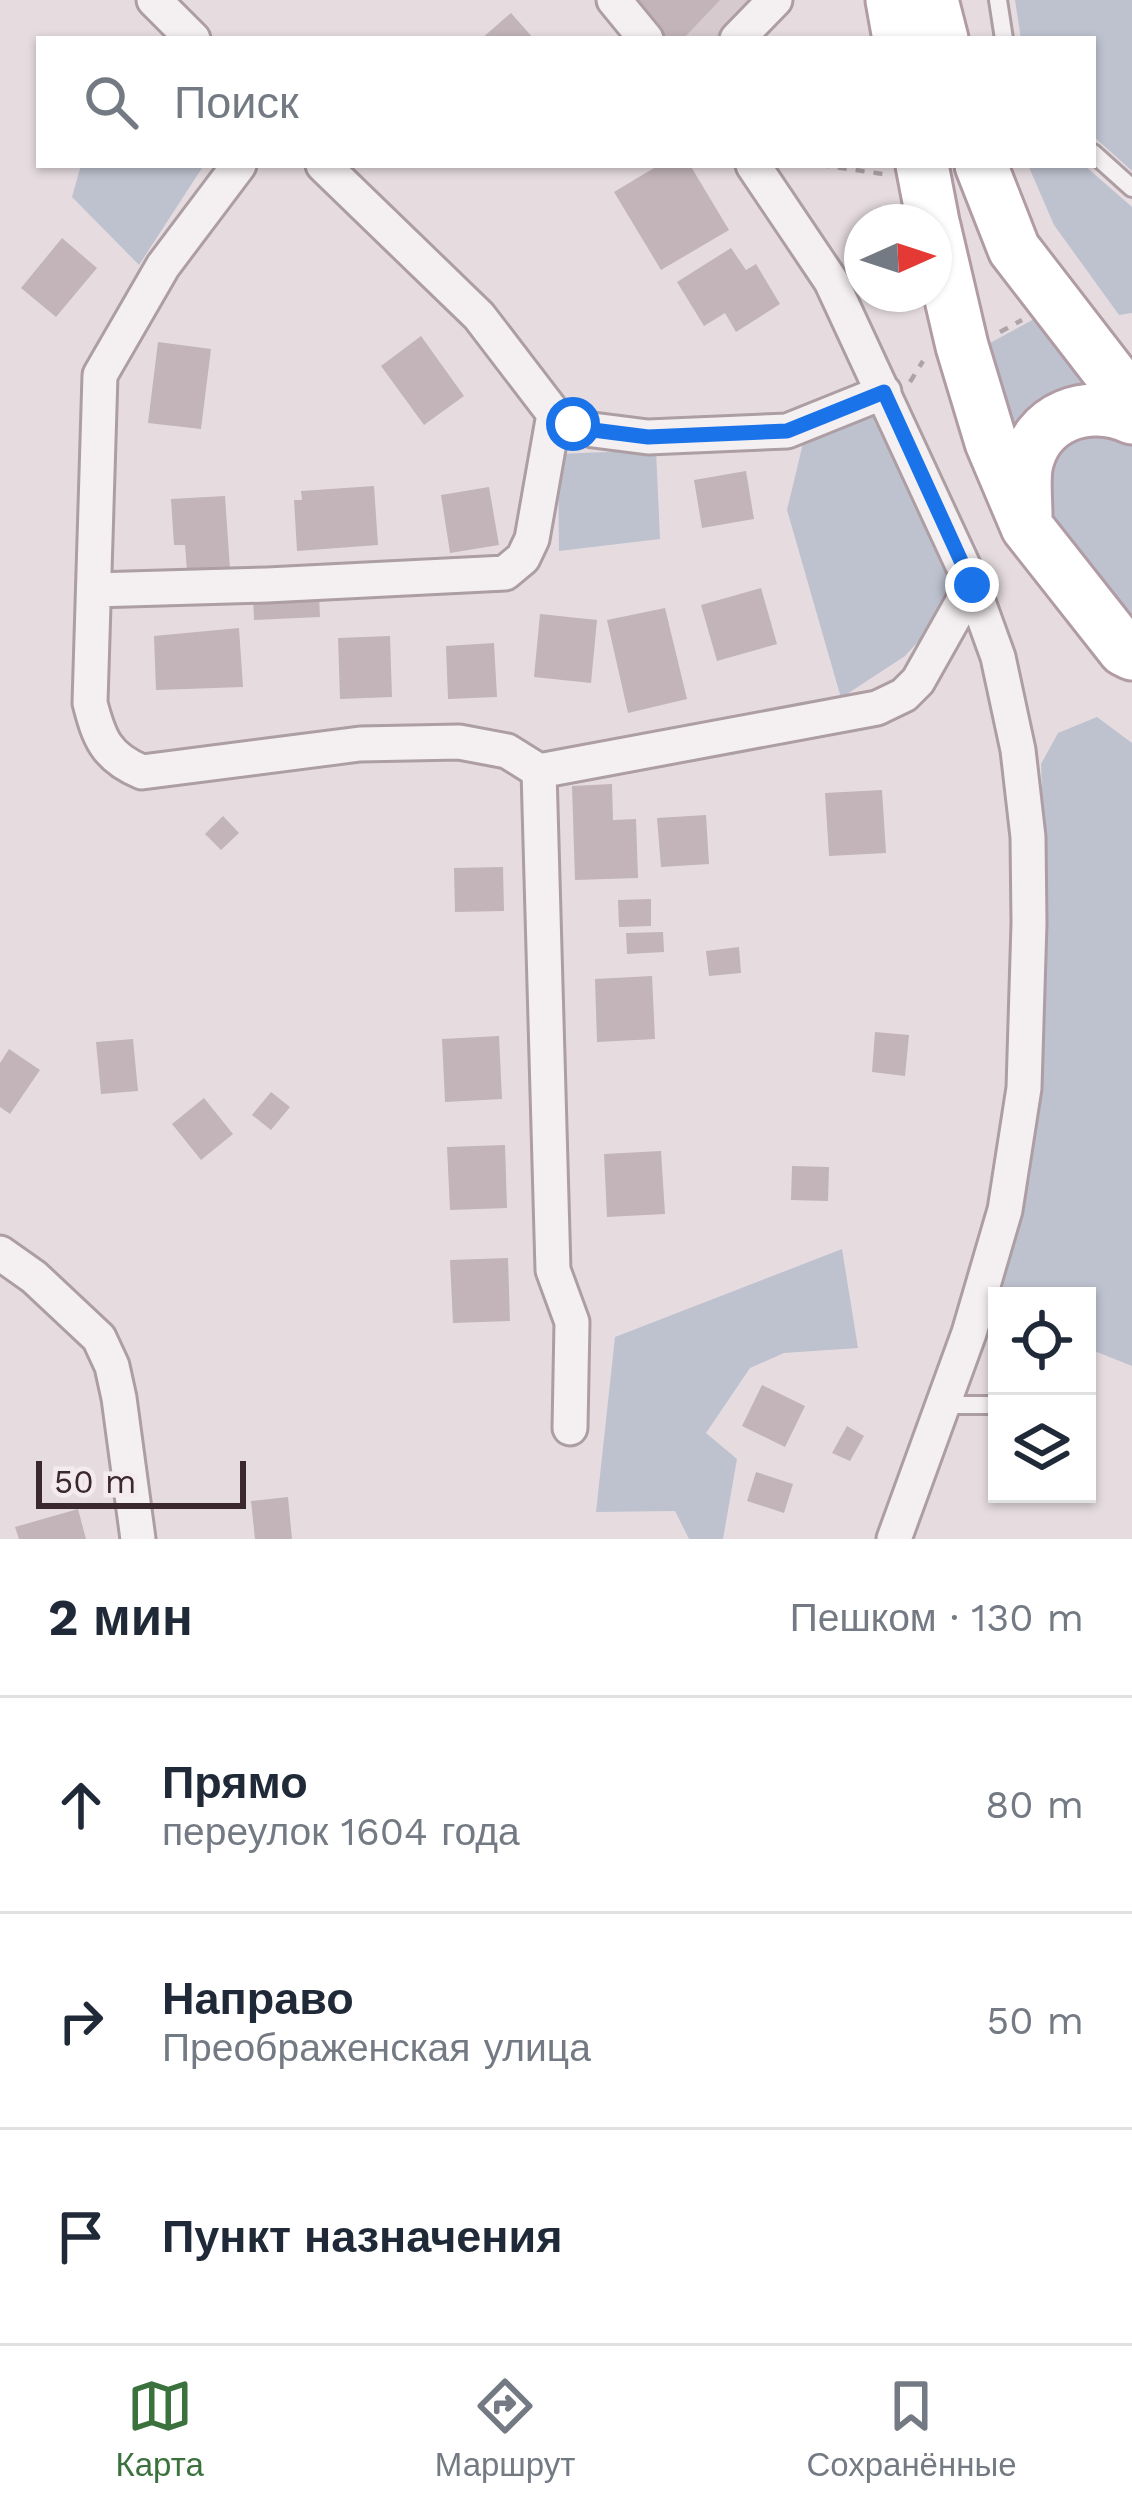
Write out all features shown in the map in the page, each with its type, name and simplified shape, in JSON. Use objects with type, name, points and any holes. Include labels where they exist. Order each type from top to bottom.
[{"type":"main road","points":[[892,0],[898,36]]},
{"type":"main road","points":[[932,0],[941,36]]},
{"type":"main road","points":[[982,168],[1014,249],[1132,402]]},
{"type":"main road","points":[[903,169],[923,204]]},
{"type":"main road","points":[[952,302],[985,422],[1027,526],[1128,652]]},
{"type":"main road","points":[[1027,526],[1027,462],[1056,419],[1097,409],[1132,418]]},
{"type":"street","points":[[154,0],[190,36]]},
{"type":"street","points":[[614,0],[644,36]]},
{"type":"street","points":[[740,36],[775,0]]},
{"type":"street","points":[[237,168],[163,266],[100,375],[90,703],[98,732],[110,752],[126,765],[142,772],[360,744],[459,742],[507,751],[539,771],[877,709],[918,681],[972,585]]},
{"type":"street","points":[[325,168],[479,316],[554,414],[593,430],[648,437],[787,431],[884,392]]},
{"type":"street","points":[[755,168],[830,281],[972,585],[998,657],[1026,815],[1029,923],[1024,1088],[1005,1210],[968,1333],[894,1539]]},
{"type":"street","points":[[94,590],[506,573],[523,558],[532,539],[554,414]]},
{"type":"street","points":[[539,771],[553,1270],[572,1322],[570,1428]]},
{"type":"street","points":[[0,1253],[34,1277],[99,1338],[119,1398],[138,1539]]},
{"type":"lane","points":[[998,0],[1004,36]]},
{"type":"lane","points":[[1096,156],[1132,188]]},
{"type":"lane","points":[[943,1405],[988,1405]]},
{"type":"path","points":[[987,340],[1037,312]]},
{"type":"shaded area","points":[[628,0],[757,0],[723,36],[658,36]]},
{"type":"shaded area","points":[[1015,0],[1132,0],[1132,171],[1096,139],[1096,36],[1021,36]]},
{"type":"shaded area","points":[[80,168],[202,168],[139,265],[72,197]]},
{"type":"shaded area","points":[[1029,168],[1087,168],[1132,207],[1132,313],[1119,315],[1054,225]]},
{"type":"shaded area","points":[[1036,318],[1097,389],[1015,442],[990,343]]},
{"type":"shaded area","points":[[873,410],[963,592],[905,656],[841,698],[787,510],[804,439]]},
{"type":"shaded area","points":[[1085,426],[1132,436],[1132,629],[1050,523],[1051,455]]},
{"type":"shaded area","points":[[656,450],[660,539],[559,551],[558,454]]},
{"type":"shaded area","points":[[1097,717],[1132,743],[1132,1366],[1096,1352],[1096,1287],[1001,1285],[1030,1177],[1047,916],[1041,764],[1058,733]]},
{"type":"shaded area","points":[[842,1249],[858,1348],[784,1353],[750,1368],[706,1433],[737,1459],[723,1539],[689,1539],[675,1511],[596,1512],[615,1337]]},
{"type":"building","points":[[638,0],[720,0],[686,36],[665,36],[633,5]]},
{"type":"building","points":[[511,13],[531,36],[484,36]]},
{"type":"building","points":[[654,168],[692,168],[729,230],[661,270],[614,192]]},
{"type":"building","points":[[62,238],[97,268],[56,317],[21,288]]},
{"type":"building","points":[[731,248],[746,270],[756,264],[780,304],[736,332],[725,313],[704,326],[677,282]]},
{"type":"building","points":[[421,336],[464,396],[424,425],[381,366]]},
{"type":"building","points":[[158,342],[211,349],[201,429],[148,423]]},
{"type":"building","points":[[746,471],[754,519],[702,528],[694,480]]},
{"type":"building","points":[[374,486],[378,545],[297,551],[294,500],[302,500],[301,491]]},
{"type":"building","points":[[489,487],[499,545],[450,553],[441,495]]},
{"type":"building","points":[[225,496],[230,569],[187,571],[185,545],[174,545],[171,499]]},
{"type":"building","points":[[761,588],[777,644],[717,661],[701,605]]},
{"type":"building","points":[[319,593],[320,617],[254,620],[253,596]]},
{"type":"building","points":[[665,608],[687,699],[628,713],[607,620]]},
{"type":"building","points":[[540,614],[597,620],[591,683],[534,677]]},
{"type":"building","points":[[239,628],[243,687],[156,690],[154,636]]},
{"type":"building","points":[[390,636],[392,697],[340,699],[338,638]]},
{"type":"building","points":[[494,643],[497,697],[448,699],[446,646]]},
{"type":"building","points":[[612,784],[613,820],[636,819],[638,878],[575,880],[572,786]]},
{"type":"building","points":[[882,790],[886,853],[829,856],[825,793]]},
{"type":"building","points":[[706,815],[709,864],[661,867],[657,818]]},
{"type":"building","points":[[223,816],[239,833],[221,850],[205,834]]},
{"type":"building","points":[[503,867],[504,911],[455,912],[454,868]]},
{"type":"building","points":[[651,899],[651,926],[619,927],[618,900]]},
{"type":"building","points":[[663,932],[664,952],[627,954],[626,933]]},
{"type":"building","points":[[739,947],[741,973],[709,976],[706,951]]},
{"type":"building","points":[[652,976],[655,1039],[597,1042],[595,979]]},
{"type":"building","points":[[875,1032],[909,1035],[905,1076],[872,1072]]},
{"type":"building","points":[[499,1036],[502,1099],[445,1102],[442,1039]]},
{"type":"building","points":[[133,1039],[138,1091],[101,1094],[96,1042]]},
{"type":"building","points":[[9,1049],[40,1070],[10,1114],[0,1107],[0,1063]]},
{"type":"building","points":[[271,1092],[290,1107],[271,1130],[252,1115]]},
{"type":"building","points":[[204,1098],[233,1134],[201,1160],[172,1124]]},
{"type":"building","points":[[505,1145],[507,1208],[450,1210],[447,1147]]},
{"type":"building","points":[[661,1151],[665,1214],[607,1217],[604,1154]]},
{"type":"building","points":[[792,1166],[829,1167],[828,1201],[791,1200]]},
{"type":"building","points":[[508,1258],[510,1321],[453,1323],[450,1260]]},
{"type":"building","points":[[762,1385],[805,1406],[785,1447],[742,1426]]},
{"type":"building","points":[[847,1426],[864,1436],[850,1461],[832,1453]]},
{"type":"building","points":[[756,1472],[793,1484],[784,1513],[747,1501]]},
{"type":"building","points":[[288,1497],[292,1539],[255,1539],[251,1501]]},
{"type":"building","points":[[78,1509],[86,1539],[19,1539],[15,1527]]},
{"type":"route","points":[[573,424],[648,437],[787,431],[884,392],[972,585]]}]
